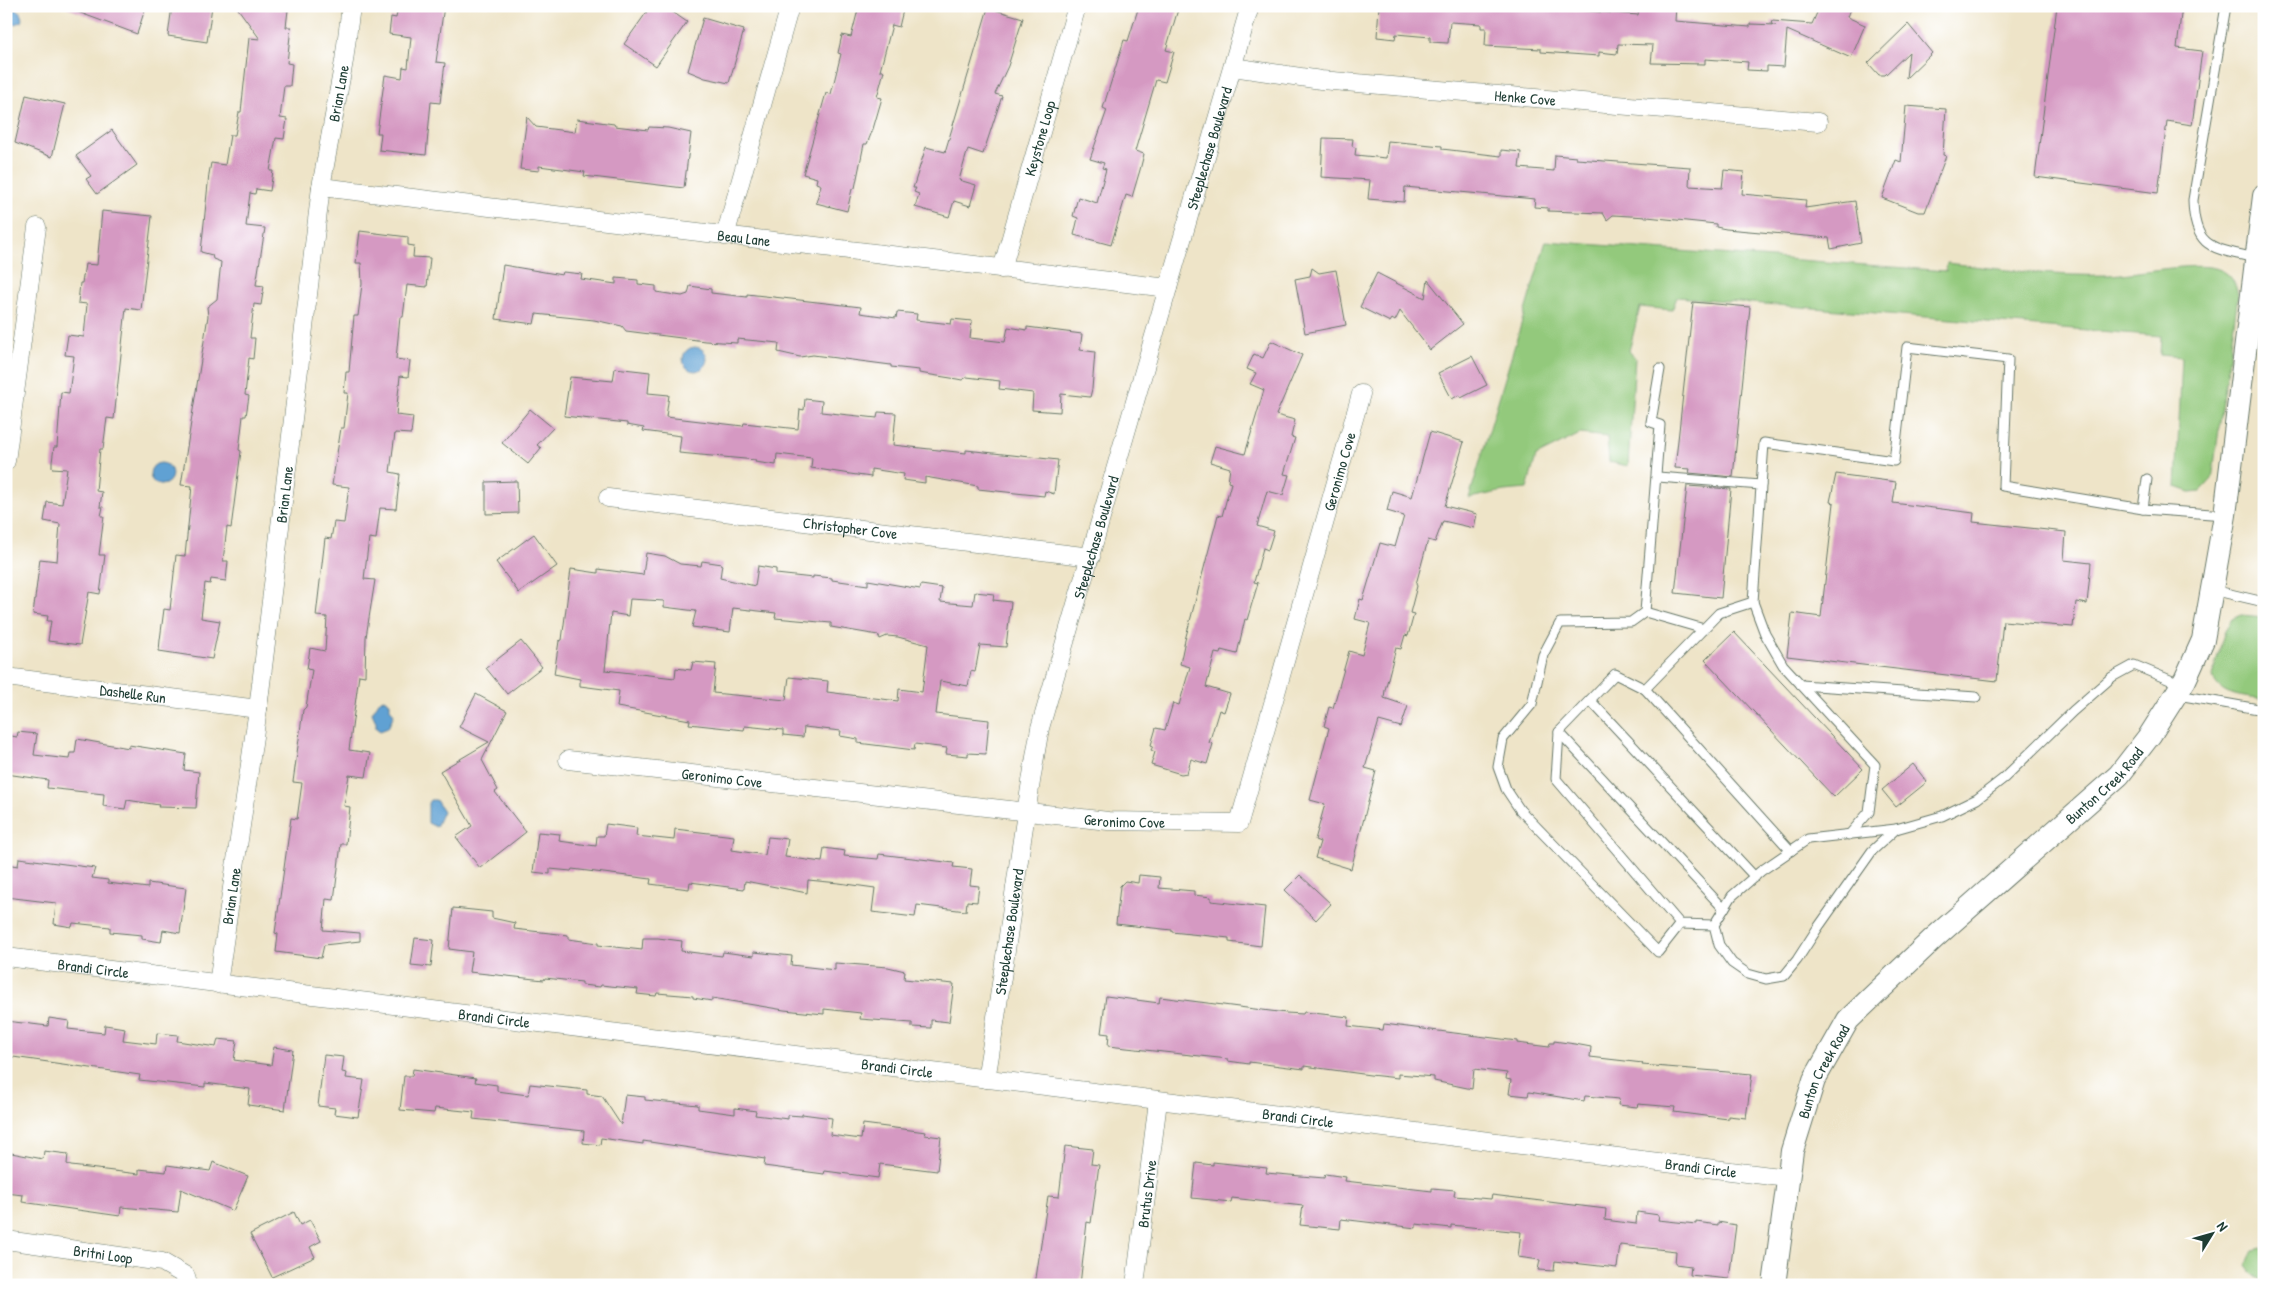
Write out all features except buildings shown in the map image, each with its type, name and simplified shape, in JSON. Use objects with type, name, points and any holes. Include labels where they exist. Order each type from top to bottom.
[{"type":"street","name":"Brian Lane","points":[[218,984],[258,709],[320,187],[344,61],[351,6]]},
{"type":"street","points":[[725,236],[790,6]]},
{"type":"street","name":"Keystone Loop","points":[[1002,269],[1077,6]]},
{"type":"street","name":"Steeplechase Boulevard","points":[[986,1079],[1005,969],[1025,813],[1040,728],[1092,557],[1250,6]]},
{"type":"street","name":"Henke Cove","points":[[1233,67],[1321,80],[1818,122]]},
{"type":"street","name":"Beau Lane","points":[[320,187],[1168,288]]},
{"type":"street","name":"Bunton Creek Road","points":[[1774,1285],[1786,1178],[1792,1151],[1814,1080],[1848,1020],[1933,939],[2119,775],[2179,690],[2203,640],[2225,515],[2264,196]]},
{"type":"street","points":[[6,461],[37,227]]},
{"type":"street","name":"Geronimo Cove","points":[[568,760],[1108,821],[1239,824],[1361,394]]},
{"type":"street","name":"Christopher Cove","points":[[608,498],[1092,557]]},
{"type":"street","name":"Dashelle Run","points":[[6,677],[258,709]]},
{"type":"street","name":"Brandi Circle","points":[[6,957],[1786,1178]]},
{"type":"street","name":"Brutus Drive","points":[[1134,1285],[1158,1101]]},
{"type":"street","name":"Britni Loop","points":[[6,1240],[162,1262],[186,1276],[188,1285]]},
{"type":"lane","points":[[2226,6],[2194,200],[2194,212],[2196,226],[2201,238],[2213,248],[2257,259]]},
{"type":"lane","points":[[1849,835],[1869,812],[1875,765],[1783,666],[1765,634],[1753,602],[1764,443],[1894,461],[1907,347],[2008,359],[2003,486],[2143,509],[2225,515]]},
{"type":"lane","points":[[1660,369],[1651,422],[1660,425],[1658,477],[1645,612],[1631,622],[1560,623],[1543,655],[1532,704],[1503,739],[1498,767],[1506,789],[1520,810],[1658,952],[1680,924]]},
{"type":"lane","points":[[1658,477],[1761,485]]},
{"type":"lane","points":[[2143,509],[2146,479]]},
{"type":"lane","points":[[2213,590],[2264,602]]},
{"type":"lane","points":[[1645,689],[1719,613],[1753,602]]},
{"type":"lane","points":[[1645,612],[1704,629]]},
{"type":"lane","points":[[1896,829],[1872,851],[1784,976],[1766,979],[1748,974],[1732,963],[1719,945],[1714,925],[1732,896],[1755,877],[1808,838],[1896,829],[1942,816],[1977,799],[2004,778],[2072,711],[2112,677],[2134,665],[2179,690],[2264,710]]},
{"type":"lane","points":[[1714,925],[1680,924],[1556,779],[1559,732],[1615,674],[1645,689],[1791,851]]},
{"type":"lane","points":[[1800,685],[1976,696]]},
{"type":"lane","points":[[1590,700],[1755,877]]},
{"type":"lane","points":[[1559,732],[1724,909]]},
{"type":"green space","points":[[1546,241],[1946,271],[1947,263],[2068,275],[2108,275],[2192,266],[2215,268],[2231,278],[2238,295],[2212,479],[2201,491],[2190,492],[2176,487],[2182,357],[2160,355],[2161,336],[1677,297],[1672,310],[1640,307],[1629,351],[1635,358],[1628,466],[1609,462],[1607,437],[1580,434],[1536,456],[1527,489],[1504,491],[1469,498]]},
{"type":"green space","points":[[2242,615],[2264,617],[2264,700],[2227,692],[2216,683],[2212,676],[2225,630],[2232,619]]},
{"type":"green space","points":[[2262,1247],[2264,1248],[2264,1282],[2251,1272],[2246,1265],[2251,1253]]},
{"type":"water","points":[[15,9],[21,12],[22,21],[6,28],[6,15]]},
{"type":"water","points":[[695,347],[703,351],[707,359],[703,367],[695,371],[687,367],[683,359],[687,351]]},
{"type":"water","points":[[157,463],[165,463],[172,470],[172,478],[165,485],[157,485],[150,478],[150,470]]},
{"type":"water","points":[[384,699],[390,703],[390,709],[394,714],[388,728],[380,731],[376,728],[376,722],[372,713],[380,700]]},
{"type":"water","points":[[430,800],[436,800],[443,811],[436,827],[428,823],[428,803]]}]
